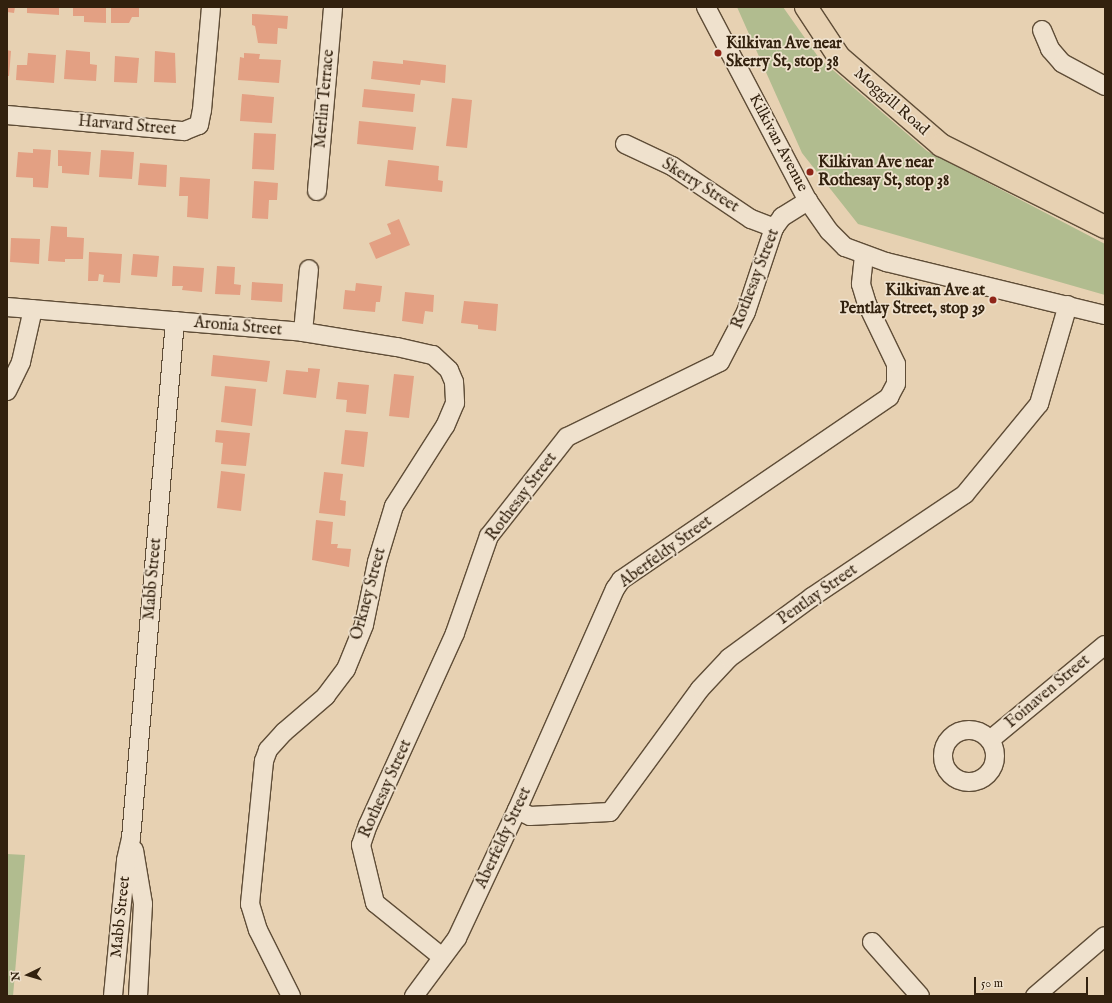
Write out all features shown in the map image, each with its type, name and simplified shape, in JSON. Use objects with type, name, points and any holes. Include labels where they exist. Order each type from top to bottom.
[{"type":"main road","name":"Moggill Road","points":[[806,7],[839,57],[940,145],[1105,228]]},
{"type":"street","name":"Harvard Street","points":[[7,115],[184,131],[199,125],[202,110],[211,7]]},
{"type":"street","name":"Merlin Terrace","points":[[317,191],[333,7]]},
{"type":"street","name":"Kilkivan Avenue","points":[[706,7],[808,200],[837,240],[845,247],[864,256],[1105,315]]},
{"type":"street","points":[[1042,30],[1050,49],[1062,63],[1105,86]]},
{"type":"street","name":"Skerry Street","points":[[625,144],[672,166],[751,219],[774,228]]},
{"type":"street","name":"Rothesay Street","points":[[442,957],[375,903],[361,845],[368,825],[455,633],[490,536],[567,437],[720,362],[746,312],[774,228],[782,217],[808,200]]},
{"type":"street","name":"Aberfeldy Street","points":[[414,996],[457,938],[518,810],[615,589],[621,580],[889,397],[896,384],[896,364],[867,304],[861,284],[864,256]]},
{"type":"street","points":[[303,332],[310,269]]},
{"type":"street","name":"Pentlay Street","points":[[518,810],[530,816],[610,812],[700,689],[729,658],[812,597],[965,494],[1039,404],[1068,305]]},
{"type":"street","name":"Aronia Street","points":[[7,307],[303,332],[419,350],[441,362],[454,382]]},
{"type":"street","points":[[7,391],[21,362],[33,309]]},
{"type":"street","name":"Mabb Street","points":[[113,996],[126,860],[131,838],[175,321]]},
{"type":"street","name":"Orkney Street","points":[[291,996],[258,930],[250,904],[264,761],[268,750],[284,732],[326,696],[346,669],[364,625],[377,562],[394,506],[445,426],[455,403],[454,382]]},
{"type":"street","name":"Foinaven Street","points":[[990,740],[1105,645]]},
{"type":"street","name":"Mabb Street","points":[[131,838],[143,904],[138,996]]},
{"type":"street","points":[[1036,996],[1105,936]]},
{"type":"street","points":[[872,942],[920,996]]},
{"type":"green space","points":[[737,7],[783,7],[819,58],[927,151],[1105,244],[1105,295],[858,224],[802,153]]},
{"type":"green space","points":[[7,854],[25,855],[13,996],[7,996]]},
{"type":"building","points":[[7,7],[15,7],[14,13],[7,12]]},
{"type":"building","points":[[27,7],[59,7],[59,15],[27,13]]},
{"type":"building","points":[[73,7],[106,7],[106,23],[84,22],[84,16],[73,16]]},
{"type":"building","points":[[111,7],[139,7],[139,17],[132,17],[129,23],[111,23]]},
{"type":"building","points":[[252,14],[288,16],[287,29],[278,28],[277,44],[258,43],[255,26],[252,25]]},
{"type":"building","points":[[7,50],[11,51],[9,76],[7,76]]},
{"type":"building","points":[[66,50],[90,52],[90,64],[97,65],[96,81],[64,79]]},
{"type":"building","points":[[155,51],[175,53],[176,83],[154,82]]},
{"type":"building","points":[[28,53],[56,55],[54,83],[16,80],[17,65],[27,65]]},
{"type":"building","points":[[244,53],[260,54],[259,59],[281,60],[279,83],[238,80],[240,57],[244,58]]},
{"type":"building","points":[[115,56],[139,58],[137,83],[114,82]]},
{"type":"building","points":[[403,60],[446,65],[445,83],[421,80],[420,85],[371,79],[373,61],[403,64]]},
{"type":"building","points":[[364,89],[415,94],[413,112],[362,107]]},
{"type":"building","points":[[242,94],[274,97],[272,123],[240,121]]},
{"type":"building","points":[[452,98],[472,100],[467,148],[446,146]]},
{"type":"building","points":[[359,121],[416,127],[413,150],[357,144]]},
{"type":"building","points":[[254,133],[276,134],[274,170],[252,169]]},
{"type":"building","points":[[33,149],[51,150],[48,188],[33,187],[33,178],[16,177],[18,152],[33,153]]},
{"type":"building","points":[[58,150],[91,152],[89,175],[62,173],[62,166],[58,166]]},
{"type":"building","points":[[101,150],[134,152],[132,179],[99,177]]},
{"type":"building","points":[[388,160],[439,166],[438,180],[443,181],[442,192],[385,186]]},
{"type":"building","points":[[140,163],[167,165],[166,187],[138,185]]},
{"type":"building","points":[[180,177],[210,179],[208,219],[187,217],[188,196],[179,196]]},
{"type":"building","points":[[254,181],[278,183],[277,200],[269,200],[268,219],[252,218]]},
{"type":"building","points":[[399,219],[410,245],[376,259],[369,243],[391,234],[387,224]]},
{"type":"building","points":[[51,226],[67,227],[67,237],[84,238],[83,259],[65,259],[65,262],[48,261]]},
{"type":"building","points":[[11,238],[40,239],[39,264],[10,262]]},
{"type":"building","points":[[89,252],[122,254],[120,283],[103,282],[104,275],[99,274],[98,281],[88,281]]},
{"type":"building","points":[[133,254],[159,256],[157,277],[131,275]]},
{"type":"building","points":[[173,266],[204,268],[202,292],[182,290],[183,286],[172,286]]},
{"type":"building","points":[[217,266],[235,267],[234,284],[241,285],[240,295],[215,294]]},
{"type":"building","points":[[252,282],[283,284],[282,302],[251,300]]},
{"type":"building","points":[[356,283],[382,286],[380,302],[376,302],[375,312],[343,309],[345,290],[355,291]]},
{"type":"building","points":[[405,292],[434,295],[433,312],[425,311],[423,324],[402,321]]},
{"type":"building","points":[[464,301],[498,304],[496,331],[478,329],[478,325],[461,323]]},
{"type":"building","points":[[213,355],[270,361],[267,382],[211,376]]},
{"type":"building","points":[[308,368],[320,369],[316,398],[283,394],[286,370],[308,372]]},
{"type":"building","points":[[394,374],[414,376],[409,418],[389,416]]},
{"type":"building","points":[[338,382],[369,385],[366,414],[346,412],[347,400],[336,399]]},
{"type":"building","points":[[225,386],[256,389],[252,426],[221,422]]},
{"type":"building","points":[[216,430],[250,433],[246,466],[221,464],[223,443],[215,442]]},
{"type":"building","points":[[345,430],[368,432],[364,467],[341,464]]},
{"type":"building","points":[[221,471],[245,474],[241,511],[217,508]]},
{"type":"building","points":[[324,472],[343,474],[340,500],[346,501],[345,516],[319,513]]},
{"type":"building","points":[[316,520],[333,522],[331,544],[338,544],[337,548],[351,549],[349,567],[312,560]]},
{"type":"place","name":"Kilkivan Ave near Skerry St, stop 38","points":[[718,53]]},
{"type":"place","name":"Kilkivan Ave near Rothesay St, stop 38","points":[[810,172]]},
{"type":"place","name":"Kilkivan Ave at Pentlay Street, stop 39","points":[[993,300]]}]
